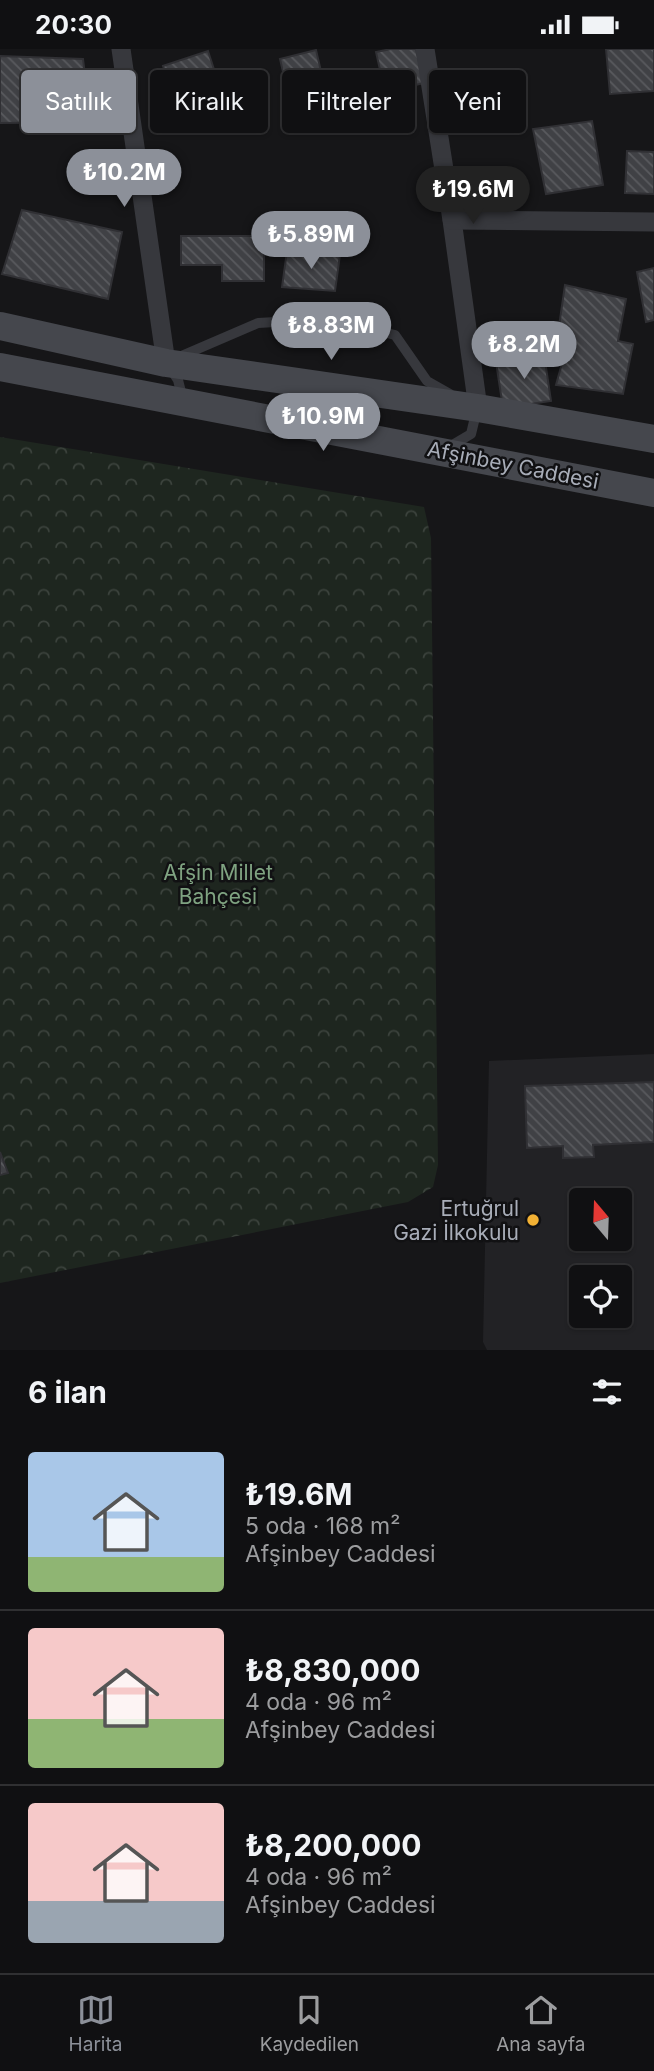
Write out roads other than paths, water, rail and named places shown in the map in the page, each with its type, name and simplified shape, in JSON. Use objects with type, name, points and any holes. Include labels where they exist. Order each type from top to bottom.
[{"type":"main road","points":[[0,326],[166,362],[478,408],[654,439]]},
{"type":"main road","name":"Afşinbey Caddesi","points":[[0,367],[654,493]]},
{"type":"street","points":[[121,49],[166,362]]},
{"type":"street","points":[[425,49],[478,408]]},
{"type":"street","points":[[452,220],[654,222]]},
{"type":"lane","points":[[184,401],[178,380],[166,362],[258,323],[329,319],[395,335],[426,381],[478,408],[471,434],[442,451]]},
{"type":"place","name":"Ertuğrul Gazi İlkokulu","points":[[533,1220]]},
{"type":"park label","name":"Afşin Millet Bahçesi","points":[[218,884]]}]
